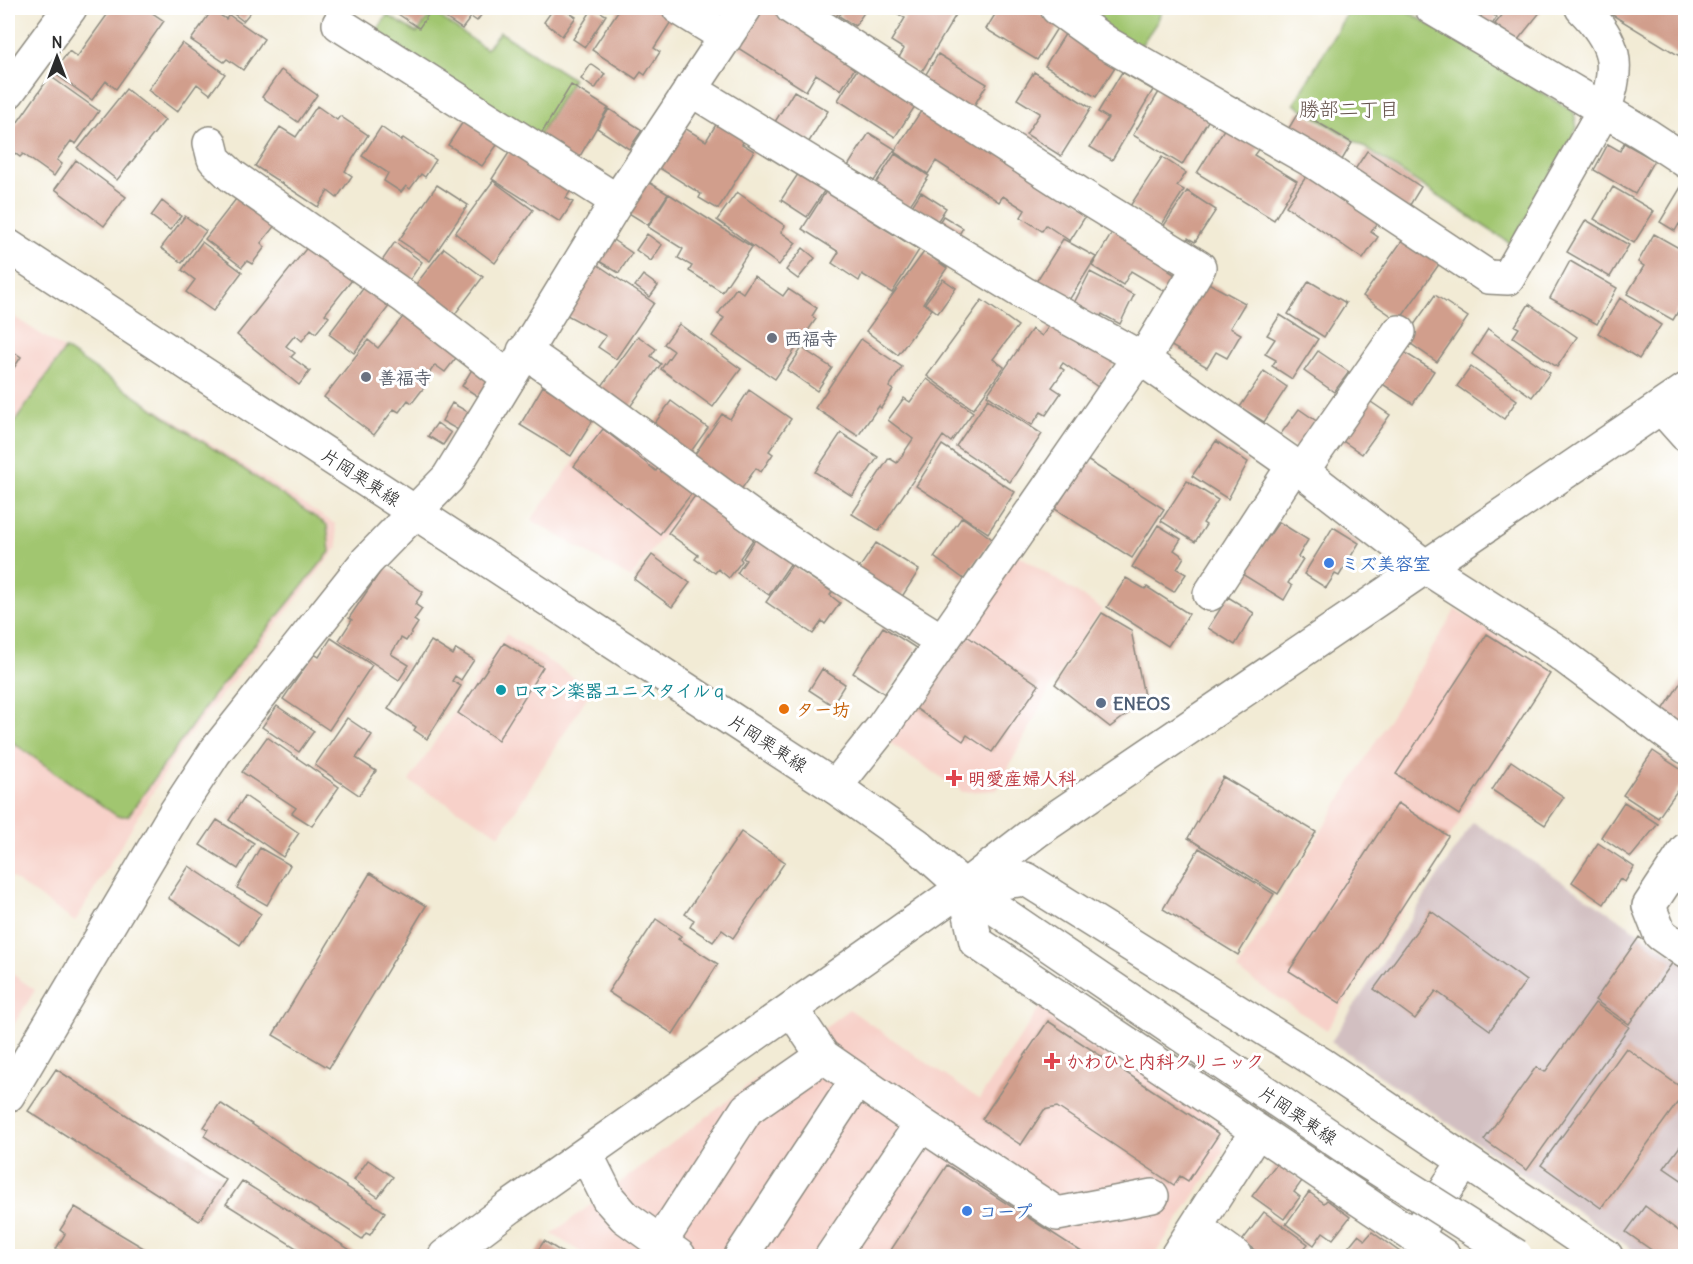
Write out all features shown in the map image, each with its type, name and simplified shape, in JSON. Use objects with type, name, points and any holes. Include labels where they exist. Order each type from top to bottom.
[{"type":"street","points":[[8,92],[70,8]]},
{"type":"street","points":[[679,8],[726,37]]},
{"type":"street","points":[[12,1077],[215,752],[367,561],[448,478],[617,201],[746,8]]},
{"type":"street","points":[[792,8],[1086,198],[1199,267],[1149,350],[1139,357],[882,728],[835,787]]},
{"type":"street","points":[[1057,8],[1108,44],[1316,163],[1488,278],[1508,278],[1604,110],[1615,66],[1611,45],[1596,22],[1582,8]]},
{"type":"street","points":[[1432,8],[1686,161]]},
{"type":"street","points":[[339,24],[617,201]]},
{"type":"street","points":[[690,89],[1025,294],[1139,357],[1298,468],[1427,568],[1558,652],[1686,747]]},
{"type":"street","points":[[210,143],[213,159],[232,176],[405,297],[516,364],[589,395],[773,531],[835,574],[942,641]]},
{"type":"street","name":"片岡栗東線","points":[[8,246],[835,787],[917,845],[964,887],[1366,1161],[1516,1257]]},
{"type":"street","points":[[1210,594],[1298,468],[1399,332]]},
{"type":"street","points":[[445,1257],[586,1154],[964,887],[1038,830],[1427,568],[1673,398],[1686,435]]},
{"type":"street","points":[[1686,850],[1649,906],[1660,934],[1686,952]]},
{"type":"street","points":[[964,887],[1026,879],[1321,1064],[1606,1257]]},
{"type":"street","points":[[964,887],[976,942],[1444,1257]]},
{"type":"street","points":[[792,1010],[823,1056],[1057,1214],[1152,1196]]},
{"type":"street","points":[[586,1154],[608,1198],[625,1217],[669,1250],[747,1109],[823,1056]]},
{"type":"street","points":[[741,1257],[857,1080]]},
{"type":"street","points":[[832,1257],[921,1124]]},
{"type":"street","points":[[1177,1257],[1257,1131]]},
{"type":"street","points":[[1414,1237],[1465,1161]]},
{"type":"street","points":[[1196,1228],[1235,1257]]},
{"type":"shaded area","points":[[8,313],[335,524],[338,547],[180,747],[75,922],[8,875]]},
{"type":"shaded area","points":[[606,417],[701,486],[631,578],[531,520]]},
{"type":"shaded area","points":[[1014,552],[1102,609],[1052,684],[997,790],[963,792],[883,738]]},
{"type":"shaded area","points":[[1456,609],[1554,672],[1327,1030],[1237,970]]},
{"type":"shaded area","points":[[506,634],[592,689],[500,835],[409,781]]},
{"type":"shaded area","points":[[1473,822],[1685,963],[1685,1256],[1642,1256],[1331,1042]]},
{"type":"shaded area","points":[[8,971],[35,990],[8,1034]]},
{"type":"shaded area","points":[[1041,1006],[1219,1123],[1223,1152],[1154,1256],[587,1256],[552,1234],[849,1009],[979,1099]]},
{"type":"green space","points":[[1068,8],[1163,8],[1157,22],[1135,54]]},
{"type":"green space","points":[[1350,8],[1402,8],[1574,112],[1577,128],[1511,244],[1364,147],[1294,104]]},
{"type":"green space","points":[[433,12],[486,49],[500,32],[573,79],[535,142],[373,37],[387,15],[417,33]]},
{"type":"green space","points":[[65,349],[327,525],[330,552],[212,697],[128,816],[117,816],[8,739],[8,432]]},
{"type":"building","points":[[112,8],[145,8],[164,21],[116,89],[106,81],[92,100],[53,72],[69,51],[77,57]]},
{"type":"building","points":[[226,8],[254,8],[243,21]]},
{"type":"building","points":[[394,8],[486,8],[477,21],[471,17],[462,29],[432,9],[419,28],[392,10]]},
{"type":"building","points":[[554,8],[562,8],[576,17],[562,36],[544,22]]},
{"type":"building","points":[[593,8],[606,15],[585,47],[573,39]]},
{"type":"building","points":[[620,8],[660,8],[674,17],[654,48],[660,52],[645,75],[641,72],[636,79],[592,50]]},
{"type":"building","points":[[763,8],[776,8],[860,60],[841,90],[816,74],[806,91],[738,48]]},
{"type":"building","points":[[819,8],[842,8],[835,18]]},
{"type":"building","points":[[845,8],[867,8],[855,26],[839,16]]},
{"type":"building","points":[[888,8],[960,8],[921,73],[898,59],[904,49],[891,41],[905,18]]},
{"type":"building","points":[[999,8],[1031,8],[1059,25],[1037,60],[986,29]]},
{"type":"building","points":[[1508,8],[1539,8],[1542,10],[1517,41],[1495,24]]},
{"type":"building","points":[[1601,8],[1686,8],[1686,60]]},
{"type":"building","points":[[212,10],[226,19],[229,15],[264,39],[243,70],[227,59],[224,62],[191,40]]},
{"type":"building","points":[[1485,10],[1497,17],[1490,28],[1478,21]]},
{"type":"building","points":[[1067,31],[1118,62],[1096,97],[1045,66]]},
{"type":"building","points":[[182,43],[225,74],[210,94],[197,84],[177,112],[148,90]]},
{"type":"building","points":[[938,54],[987,84],[969,114],[920,84]]},
{"type":"building","points":[[863,60],[921,97],[895,137],[838,100]]},
{"type":"building","points":[[591,64],[605,74],[595,89],[581,79]]},
{"type":"building","points":[[281,70],[317,95],[298,122],[262,97]]},
{"type":"building","points":[[1034,72],[1091,108],[1061,156],[1026,134],[1040,113],[1017,99]]},
{"type":"building","points":[[1122,72],[1153,90],[1112,160],[1090,147],[1108,118],[1098,112]]},
{"type":"building","points":[[50,76],[99,111],[76,144],[71,141],[57,160],[62,164],[54,176],[23,154],[20,157],[8,148],[8,136]]},
{"type":"building","points":[[571,85],[608,108],[576,163],[538,139]]},
{"type":"building","points":[[1162,87],[1211,116],[1182,165],[1133,135]]},
{"type":"building","points":[[126,89],[165,120],[117,180],[78,149]]},
{"type":"building","points":[[794,91],[828,111],[807,145],[773,125]]},
{"type":"building","points":[[927,102],[1090,209],[1070,241],[1046,225],[1042,231],[1021,217],[1025,210],[1003,196],[999,202],[936,161],[928,174],[894,152]]},
{"type":"building","points":[[317,106],[337,120],[340,116],[368,135],[345,171],[352,176],[337,198],[328,191],[318,207],[255,166],[280,127],[296,137]]},
{"type":"building","points":[[609,109],[642,130],[629,149],[597,128]]},
{"type":"building","points":[[1299,111],[1352,143],[1339,165],[1286,133]]},
{"type":"building","points":[[466,117],[500,141],[482,166],[448,145]]},
{"type":"building","points":[[720,118],[747,135],[742,144],[754,151],[718,209],[699,198],[701,194],[653,164],[678,124],[706,141]]},
{"type":"building","points":[[1226,126],[1260,147],[1254,155],[1297,181],[1274,220],[1197,173]]},
{"type":"building","points":[[381,127],[401,141],[403,138],[436,160],[425,177],[421,174],[410,189],[406,186],[401,192],[384,181],[388,173],[362,156]]},
{"type":"building","points":[[869,133],[895,149],[874,181],[848,166]]},
{"type":"building","points":[[1624,143],[1654,160],[1635,194],[1594,170],[1608,144],[1620,151]]},
{"type":"building","points":[[514,145],[575,184],[566,198],[573,202],[560,222],[492,179]]},
{"type":"building","points":[[1367,151],[1421,187],[1405,213],[1350,177]]},
{"type":"building","points":[[895,154],[929,176],[908,208],[874,186]]},
{"type":"building","points":[[1162,157],[1186,173],[1177,186],[1184,190],[1161,226],[1130,206]]},
{"type":"building","points":[[76,160],[126,197],[104,226],[55,189]]},
{"type":"building","points":[[804,165],[830,182],[807,217],[781,200]]},
{"type":"building","points":[[1310,171],[1380,220],[1371,232],[1378,237],[1363,259],[1286,206]]},
{"type":"building","points":[[493,181],[533,210],[495,263],[455,233]]},
{"type":"building","points":[[647,181],[668,194],[648,225],[627,212]]},
{"type":"building","points":[[437,185],[468,205],[430,261],[399,240]]},
{"type":"building","points":[[830,185],[865,207],[861,214],[919,250],[892,293],[862,274],[859,281],[832,263],[839,252],[802,229]]},
{"type":"building","points":[[1613,187],[1654,211],[1634,243],[1594,219]]},
{"type":"building","points":[[1681,187],[1686,190],[1686,228],[1679,224],[1675,231],[1660,222]]},
{"type":"building","points":[[243,190],[280,219],[261,243],[265,247],[252,264],[247,261],[242,267],[205,239]]},
{"type":"building","points":[[1187,191],[1216,210],[1195,242],[1188,238],[1183,244],[1161,230]]},
{"type":"building","points":[[737,192],[785,226],[781,232],[796,243],[779,265],[717,220]]},
{"type":"building","points":[[921,192],[946,208],[937,222],[912,206]]},
{"type":"building","points":[[669,194],[752,247],[722,292],[689,271],[692,266],[678,258],[683,249],[648,227]]},
{"type":"building","points":[[162,201],[181,216],[170,230],[151,216]]},
{"type":"building","points":[[185,216],[206,231],[182,263],[161,248]]},
{"type":"building","points":[[943,216],[963,228],[956,239],[937,226]]},
{"type":"building","points":[[1586,220],[1629,245],[1610,277],[1567,252]]},
{"type":"building","points":[[1115,228],[1173,263],[1169,271],[1177,276],[1166,292],[1131,271],[1123,285],[1092,266]]},
{"type":"building","points":[[647,234],[662,245],[651,261],[636,250]]},
{"type":"building","points":[[1654,234],[1686,252],[1686,298],[1673,320],[1627,294],[1644,266],[1638,262]]},
{"type":"building","points":[[1404,238],[1440,263],[1399,321],[1363,296]]},
{"type":"building","points":[[1063,239],[1096,257],[1066,305],[1034,285]]},
{"type":"building","points":[[313,240],[356,275],[325,314],[329,317],[316,333],[311,329],[302,341],[295,335],[286,346],[295,353],[291,357],[310,371],[299,385],[237,335]]},
{"type":"building","points":[[613,240],[632,253],[619,273],[599,261]]},
{"type":"building","points":[[202,242],[242,272],[213,311],[186,292],[195,280],[182,270]]},
{"type":"building","points":[[395,242],[422,262],[403,290],[375,271]]},
{"type":"building","points":[[444,248],[483,277],[449,322],[410,292]]},
{"type":"building","points":[[803,248],[815,258],[798,279],[786,270]]},
{"type":"building","points":[[924,252],[947,268],[923,303],[932,309],[898,355],[866,331]]},
{"type":"building","points":[[1570,261],[1617,288],[1597,324],[1550,298]]},
{"type":"building","points":[[598,265],[654,303],[616,359],[598,347],[606,336],[565,314]]},
{"type":"building","points":[[1090,272],[1134,295],[1120,324],[1102,314],[1100,318],[1073,305]]},
{"type":"building","points":[[643,275],[658,286],[650,297],[635,286]]},
{"type":"building","points":[[754,276],[783,296],[788,289],[817,308],[812,316],[816,319],[775,379],[712,336],[724,318],[718,314],[736,288],[743,293]]},
{"type":"building","points":[[943,279],[956,288],[938,313],[925,303]]},
{"type":"building","points":[[1201,279],[1245,303],[1230,328],[1241,334],[1227,358],[1216,352],[1207,367],[1168,344]]},
{"type":"building","points":[[1309,281],[1346,303],[1324,337],[1288,314]]},
{"type":"building","points":[[368,282],[393,301],[354,353],[329,334]]},
{"type":"building","points":[[1435,295],[1468,317],[1437,362],[1404,339]]},
{"type":"building","points":[[1620,298],[1661,325],[1639,359],[1598,333]]},
{"type":"building","points":[[982,300],[1018,326],[993,359],[1004,367],[973,409],[927,376]]},
{"type":"building","points":[[1529,304],[1577,337],[1557,367],[1513,337],[1519,328],[1515,326]]},
{"type":"building","points":[[410,308],[463,349],[445,372],[435,365],[425,379],[429,381],[412,403],[408,400],[399,412],[394,409],[374,435],[324,397],[368,340],[378,348]]},
{"type":"building","points":[[1280,315],[1318,339],[1292,379],[1272,366],[1276,360],[1265,354],[1275,339],[1267,335]]},
{"type":"building","points":[[1051,323],[1115,362],[1098,387],[1063,363],[1060,367],[1064,370],[1052,387],[1061,393],[1046,415],[1041,412],[1032,425],[987,395],[1032,329],[1042,336]]},
{"type":"building","points":[[679,324],[741,369],[713,407],[661,369],[674,351],[664,344]]},
{"type":"building","points":[[1488,329],[1550,373],[1532,397],[1472,354]]},
{"type":"building","points":[[638,336],[656,349],[651,356],[661,364],[627,411],[599,390]]},
{"type":"building","points":[[861,339],[902,367],[889,387],[893,390],[858,436],[815,408]]},
{"type":"building","points":[[8,348],[21,357],[8,377]]},
{"type":"building","points":[[802,348],[832,368],[817,391],[787,370]]},
{"type":"building","points":[[1399,349],[1434,371],[1413,404],[1378,381]]},
{"type":"building","points":[[1318,351],[1349,372],[1334,392],[1304,371]]},
{"type":"building","points":[[474,366],[494,379],[482,399],[462,386]]},
{"type":"building","points":[[1471,367],[1517,400],[1504,419],[1457,386]]},
{"type":"building","points":[[1264,371],[1287,387],[1264,422],[1240,407]]},
{"type":"building","points":[[927,379],[973,412],[951,442],[943,436],[879,531],[852,514],[889,458],[897,463],[913,439],[888,420],[904,398],[910,402]]},
{"type":"building","points":[[543,386],[595,417],[571,456],[520,425]]},
{"type":"building","points":[[749,390],[791,419],[769,451],[773,454],[761,472],[756,468],[736,497],[691,460],[722,414],[730,419]]},
{"type":"building","points":[[1365,398],[1390,415],[1362,454],[1337,437]]},
{"type":"building","points":[[988,399],[1042,434],[1010,482],[956,446]]},
{"type":"building","points":[[671,401],[708,428],[687,457],[649,431]]},
{"type":"building","points":[[452,403],[468,412],[458,430],[442,421]]},
{"type":"building","points":[[1299,409],[1325,427],[1305,453],[1280,435]]},
{"type":"building","points":[[437,423],[451,433],[443,445],[428,436]]},
{"type":"building","points":[[603,429],[656,471],[662,463],[696,488],[660,534],[574,466]]},
{"type":"building","points":[[841,433],[878,457],[852,496],[815,472]]},
{"type":"building","points":[[1216,441],[1248,462],[1228,499],[1192,476]]},
{"type":"building","points":[[942,445],[1015,492],[988,533],[916,486]]},
{"type":"building","points":[[1087,460],[1164,509],[1132,558],[1055,509]]},
{"type":"building","points":[[1187,481],[1218,500],[1203,523],[1206,525],[1195,542],[1161,521]]},
{"type":"building","points":[[700,489],[759,531],[740,558],[742,561],[729,578],[718,569],[715,573],[695,559],[698,555],[668,533]]},
{"type":"building","points":[[962,517],[992,539],[964,579],[934,557]]},
{"type":"building","points":[[1279,522],[1308,540],[1298,557],[1303,559],[1288,583],[1292,586],[1284,600],[1242,574]]},
{"type":"building","points":[[1158,525],[1181,539],[1174,550],[1184,557],[1177,569],[1186,574],[1174,592],[1132,567]]},
{"type":"building","points":[[1333,527],[1359,543],[1339,576],[1335,574],[1326,588],[1304,574]]},
{"type":"building","points":[[762,529],[797,554],[769,595],[737,573],[746,560],[743,558]]},
{"type":"building","points":[[876,543],[919,570],[898,603],[854,576]]},
{"type":"building","points":[[652,555],[690,583],[672,607],[634,579]]},
{"type":"building","points":[[792,565],[832,592],[830,595],[840,603],[825,624],[822,621],[813,634],[766,602]]},
{"type":"building","points":[[384,566],[423,592],[415,604],[422,609],[414,620],[418,623],[406,641],[401,638],[391,654],[409,665],[399,680],[339,640],[352,620],[349,618]]},
{"type":"building","points":[[1126,578],[1145,589],[1147,587],[1189,614],[1168,646],[1107,607]]},
{"type":"building","points":[[1228,597],[1254,613],[1235,645],[1208,628]]},
{"type":"building","points":[[1102,613],[1131,630],[1145,701],[1110,727],[1055,684]]},
{"type":"building","points":[[883,627],[916,648],[885,694],[853,673]]},
{"type":"building","points":[[964,634],[1039,685],[992,752],[967,735],[963,741],[914,707]]},
{"type":"building","points":[[1487,634],[1550,674],[1459,815],[1396,774]]},
{"type":"building","points":[[331,638],[372,665],[329,730],[283,699],[314,654],[319,657]]},
{"type":"building","points":[[431,641],[453,655],[456,649],[474,660],[461,680],[455,676],[452,681],[461,686],[427,739],[414,730],[416,727],[388,709]]},
{"type":"building","name":"ロマン楽器ユニスタイルｑ","points":[[504,643],[543,667],[498,740],[458,713]]},
{"type":"building","points":[[822,669],[845,684],[832,705],[809,690]]},
{"type":"building","points":[[1686,674],[1686,728],[1661,713]]},
{"type":"building","points":[[277,706],[314,731],[299,752],[262,727]]},
{"type":"building","points":[[347,718],[372,735],[356,758],[376,771],[359,795],[315,765]]},
{"type":"building","points":[[267,737],[339,787],[312,826],[292,813],[296,808],[242,772]]},
{"type":"building","points":[[1653,751],[1686,773],[1686,778],[1658,818],[1623,795]]},
{"type":"building","points":[[1511,761],[1564,797],[1545,825],[1492,790]]},
{"type":"building","points":[[1223,777],[1316,832],[1278,894],[1188,838]]},
{"type":"building","points":[[245,796],[299,833],[283,857],[229,820]]},
{"type":"building","points":[[1624,802],[1658,824],[1631,857],[1601,837]]},
{"type":"building","points":[[1398,803],[1448,836],[1340,1003],[1289,971]]},
{"type":"building","points":[[217,820],[254,843],[238,869],[200,845]]},
{"type":"building","points":[[741,832],[785,862],[733,938],[722,930],[713,942],[690,927],[694,920],[685,914]]},
{"type":"building","points":[[1598,843],[1634,867],[1625,882],[1620,879],[1604,904],[1572,882]]},
{"type":"building","points":[[260,848],[290,865],[267,905],[237,888]]},
{"type":"building","points":[[1199,848],[1274,894],[1238,955],[1163,909]]},
{"type":"building","points":[[189,866],[261,914],[240,945],[168,898]]},
{"type":"building","points":[[370,873],[426,906],[329,1068],[273,1035]]},
{"type":"building","points":[[1431,911],[1526,981],[1490,1030],[1436,991],[1415,1019],[1374,989]]},
{"type":"building","points":[[656,919],[681,936],[678,939],[718,964],[673,1034],[608,992]]},
{"type":"building","points":[[1639,937],[1673,962],[1629,1024],[1595,1000]]},
{"type":"building","points":[[1595,1003],[1629,1027],[1527,1170],[1484,1140],[1536,1067],[1545,1072]]},
{"type":"building","points":[[1048,1021],[1219,1134],[1188,1181],[1180,1176],[1174,1185],[1057,1107],[1044,1110],[1021,1145],[982,1119]]},
{"type":"building","points":[[1626,1048],[1686,1091],[1601,1208],[1541,1165]]},
{"type":"building","points":[[56,1069],[226,1180],[199,1221],[28,1111]]},
{"type":"building","points":[[220,1103],[385,1212],[370,1235],[366,1233],[362,1239],[204,1136],[208,1129],[204,1127]]},
{"type":"building","points":[[1686,1138],[1686,1183],[1664,1168]]},
{"type":"building","points":[[368,1160],[393,1177],[378,1197],[354,1180]]},
{"type":"building","points":[[1277,1163],[1302,1181],[1294,1192],[1300,1197],[1284,1219],[1252,1196]]},
{"type":"building","name":"コープ","points":[[947,1165],[1088,1256],[887,1256]]},
{"type":"building","points":[[242,1181],[355,1253],[353,1256],[309,1256],[226,1204]]},
{"type":"building","points":[[1309,1192],[1324,1203],[1327,1200],[1350,1217],[1333,1239],[1323,1232],[1314,1245],[1286,1224]]},
{"type":"building","points":[[1645,1206],[1680,1232],[1686,1225],[1686,1256],[1660,1256],[1626,1232]]},
{"type":"building","points":[[75,1207],[157,1256],[63,1256],[65,1254],[56,1249],[65,1234],[60,1230]]},
{"type":"building","points":[[1264,1212],[1308,1244],[1298,1256],[1263,1256],[1242,1241]]},
{"type":"building","points":[[1372,1232],[1404,1255],[1341,1256],[1358,1235],[1365,1240]]},
{"type":"building","points":[[544,1241],[568,1256],[534,1256]]},
{"type":"place","name":"西福寺","points":[[772,338]]},
{"type":"place","name":"善福寺","points":[[366,377]]},
{"type":"place","name":"ミズ美容室","points":[[1329,563]]},
{"type":"place","name":"ロマン楽器ユニスタイルｑ","points":[[501,690]]},
{"type":"place","name":"ENEOS","points":[[1101,703]]},
{"type":"place","name":"ター坊","points":[[784,709]]},
{"type":"place","name":"明愛産婦人科","points":[[954,778]]},
{"type":"place","name":"かわひと内科クリニック","points":[[1052,1061]]},
{"type":"place","name":"コープ","points":[[967,1211]]},
{"type":"district","name":"勝部二丁目","points":[[1349,108]]}]
